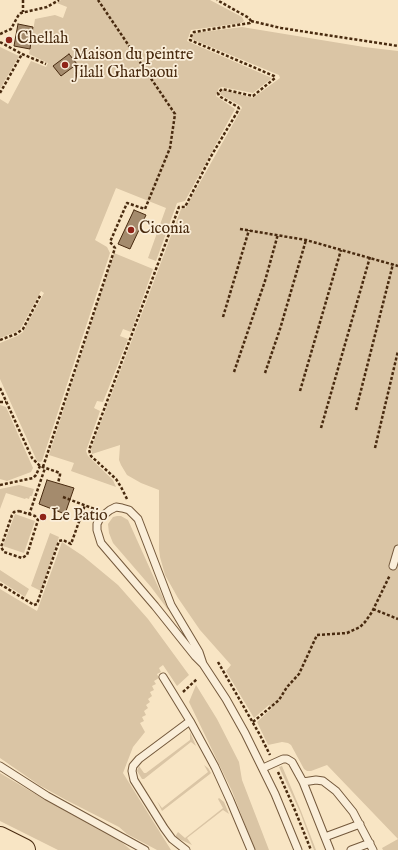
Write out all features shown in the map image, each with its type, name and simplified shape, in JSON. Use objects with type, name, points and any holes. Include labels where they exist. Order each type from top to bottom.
[{"type":"main road","points":[[0,838],[24,850]]},
{"type":"lane","points":[[203,664],[199,652],[171,605],[138,519],[129,510],[122,508],[116,507],[104,513],[98,524],[97,530],[101,543],[156,606],[203,664],[226,699],[263,768],[298,850]]},
{"type":"lane","points":[[393,566],[398,549]]},
{"type":"lane","points":[[164,677],[190,721],[223,783],[251,850]]},
{"type":"lane","points":[[186,850],[172,839],[164,828],[134,780],[132,771],[133,766],[139,758],[190,721]]},
{"type":"lane","points":[[263,768],[283,758],[292,762],[303,782],[330,850]]},
{"type":"lane","points":[[0,766],[47,796],[145,850]]},
{"type":"lane","points":[[303,782],[316,780],[326,782],[345,801],[360,824],[373,850]]},
{"type":"lane","points":[[325,837],[360,824]]},
{"type":"lane","points":[[351,850],[370,843]]},
{"type":"path","points":[[23,0],[24,12]]},
{"type":"path","points":[[0,34],[11,29],[18,16],[24,12],[47,7],[59,0]]},
{"type":"path","points":[[29,514],[115,248],[110,242],[127,203],[145,209],[170,148],[175,114],[98,0]]},
{"type":"path","points":[[217,0],[249,18],[251,21],[281,28],[398,46]]},
{"type":"path","points":[[129,510],[128,502],[116,479],[91,456],[89,450],[179,207],[184,207],[210,158],[239,109],[237,106],[219,96],[218,93],[222,89],[253,96],[276,78],[191,41],[190,38],[194,32],[248,23],[251,21]]},
{"type":"path","points":[[0,42],[22,54],[46,64]]},
{"type":"path","points":[[0,93],[22,54]]},
{"type":"path","points":[[240,229],[278,234],[306,240],[398,266]]},
{"type":"path","points":[[223,317],[249,230]]},
{"type":"path","points":[[234,372],[265,281],[278,234]]},
{"type":"path","points":[[265,373],[287,307],[306,240]]},
{"type":"path","points":[[300,391],[342,250]]},
{"type":"path","points":[[321,428],[370,258]]},
{"type":"path","points":[[356,410],[393,264]]},
{"type":"path","points":[[0,340],[16,334],[23,328],[41,294]]},
{"type":"path","points":[[375,448],[398,351]]},
{"type":"path","points":[[0,388],[32,458],[43,467],[60,473],[58,483]]},
{"type":"path","points":[[0,402],[6,402]]},
{"type":"path","points":[[0,485],[33,478],[43,467]]},
{"type":"path","points":[[63,496],[104,513]]},
{"type":"path","points":[[0,584],[34,605],[38,603],[59,542],[63,540],[71,544],[85,505]]},
{"type":"path","points":[[19,511],[29,514],[37,518],[38,523],[27,555],[19,558],[4,552],[1,545],[13,513],[19,511]]},
{"type":"path","points":[[253,722],[279,700],[287,687],[299,674],[317,635],[340,634],[354,631],[365,622],[374,609],[393,566]]},
{"type":"path","points":[[374,609],[398,619]]},
{"type":"path","points":[[177,699],[197,679]]},
{"type":"shaded area","points":[[61,0],[210,0],[242,17],[244,21],[241,23],[191,30],[187,41],[272,78],[253,93],[222,87],[219,88],[216,96],[235,109],[185,201],[177,203],[156,261],[148,258],[166,208],[116,188],[95,240],[107,247],[110,253],[42,461],[40,462],[37,461],[0,379],[0,343],[23,332],[44,293],[41,291],[21,328],[16,332],[0,338],[0,99],[8,104],[31,61],[46,67],[48,63],[29,54],[35,19],[55,15],[63,18],[67,7],[57,3]]},
{"type":"shaded area","points":[[242,27],[364,47],[398,51],[398,839],[327,765],[307,771],[304,769],[291,745],[288,743],[282,742],[268,745],[257,722],[272,708],[269,705],[254,718],[226,671],[231,665],[200,630],[178,598],[165,575],[159,549],[159,490],[141,483],[127,475],[119,460],[120,445],[92,454],[91,449],[181,209],[185,209],[242,108],[220,93],[224,90],[253,98],[280,78],[279,75],[192,39],[195,33]]},
{"type":"shaded area","points":[[0,47],[19,56],[0,89]]},
{"type":"shaded area","points":[[114,253],[153,269],[131,332],[123,329],[120,336],[128,339],[103,402],[97,401],[94,408],[100,411],[86,451],[88,456],[113,480],[116,487],[71,471],[74,463],[49,455]]},
{"type":"shaded area","points":[[0,405],[6,407],[33,468],[31,472],[7,481],[0,479]]},
{"type":"shaded area","points":[[19,485],[34,489],[32,496],[30,496],[29,499],[25,499],[6,493],[0,509],[0,489]]},
{"type":"shaded area","points":[[15,514],[35,521],[24,553],[3,546]]},
{"type":"shaded area","points":[[121,516],[128,520],[169,611],[151,587],[113,543],[109,533],[108,524],[113,517]]},
{"type":"shaded area","points":[[50,533],[59,537],[41,591],[31,586]]},
{"type":"shaded area","points":[[62,542],[83,556],[118,585],[148,619],[189,675],[177,686],[163,665],[159,668],[161,672],[157,674],[159,678],[154,681],[156,684],[152,686],[154,690],[150,692],[152,696],[148,699],[150,702],[146,705],[148,708],[144,711],[146,715],[142,717],[144,721],[140,723],[145,732],[133,747],[123,773],[171,850],[157,850],[127,834],[119,827],[39,785],[0,758],[0,589],[37,611]]},
{"type":"shaded area","points":[[0,570],[29,589],[25,597],[0,581]]},
{"type":"shaded area","points":[[196,685],[217,719],[239,762],[242,780],[269,850],[255,850],[232,791],[189,702]]},
{"type":"shaded area","points":[[190,732],[196,746],[191,742],[144,779],[142,779],[137,771],[139,766],[144,773],[146,773],[190,740]]},
{"type":"shaded area","points":[[204,765],[211,773],[162,811],[157,801],[162,808],[208,772]]},
{"type":"shaded area","points":[[282,766],[316,850],[314,850],[300,812],[279,767]]},
{"type":"shaded area","points":[[0,773],[119,840],[131,850],[58,850],[0,821]]},
{"type":"shaded area","points":[[219,798],[224,802],[229,814],[223,810],[187,838],[192,845],[175,837],[178,832],[185,838],[223,808],[218,799]]},
{"type":"shaded area","points":[[398,839],[398,850],[383,850],[382,848]]},
{"type":"building","points":[[18,24],[33,27],[30,49],[14,46]]},
{"type":"building","name":"Maison du peintre Jilali Gharbaoui","points":[[69,54],[77,64],[61,76],[53,66]]},
{"type":"building","points":[[134,210],[146,215],[130,249],[118,244]]},
{"type":"building","points":[[47,480],[74,488],[65,514],[39,504]]},
{"type":"place","name":"Chellah","points":[[9,40]]},
{"type":"place","name":"Maison du peintre Jilali Gharbaoui","points":[[65,65]]},
{"type":"place","name":"Ciconia","points":[[131,230]]},
{"type":"place","name":"Le Patio","points":[[43,517]]}]
